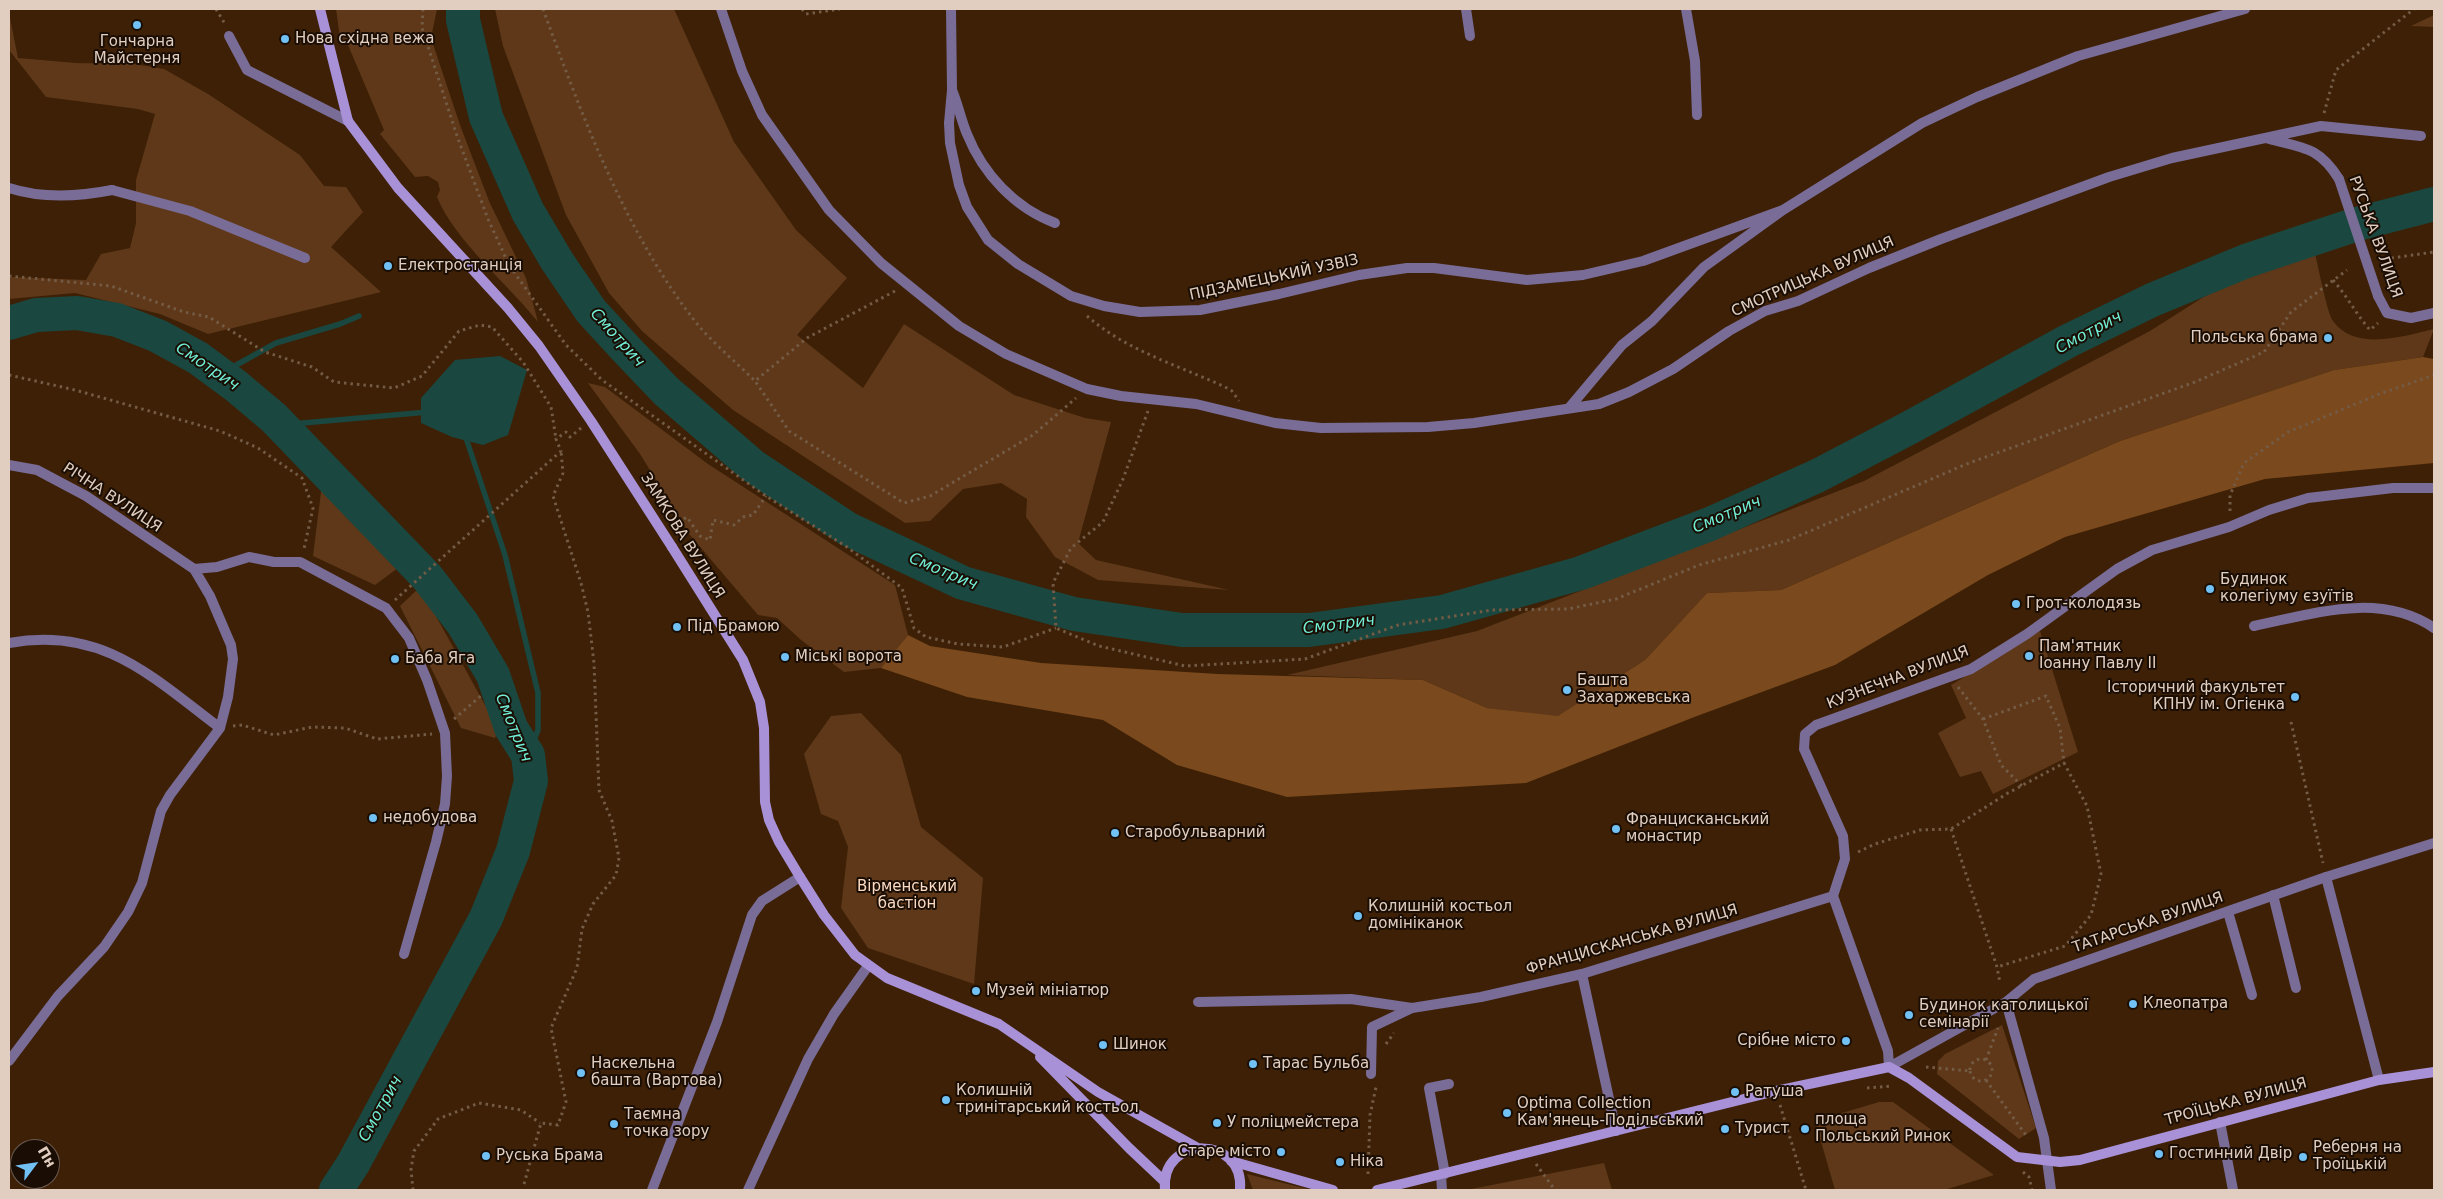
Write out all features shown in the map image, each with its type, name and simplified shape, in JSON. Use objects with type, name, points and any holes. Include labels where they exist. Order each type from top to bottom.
[{"type":"main road","name":"ЗАМКОВА ВУЛИЦЯ","points":[[320,9],[348,121],[398,188],[508,308],[538,346],[595,427],[744,660],[760,702],[764,728],[765,802],[769,820],[779,842],[800,877],[843,942],[868,966],[887,978],[974,1013],[1020,1037],[1098,1092],[1198,1148],[1216,1150],[1231,1160],[1333,1190]]},
{"type":"main road","name":"ЗАМКОВА ВУЛИЦЯ","points":[[1020,1037],[1164,1185]]},
{"type":"main road","name":"ТРОЇЦЬКА ВУЛИЦЯ","points":[[1889,1067],[1910,1078],[2017,1158],[2060,1162],[2080,1160],[2379,1080],[2434,1072]]},
{"type":"main road","points":[[1377,1190],[1776,1091],[1889,1067]]},
{"type":"main road","points":[[1164,1185],[1167,1171],[1176,1158],[1188,1150],[1198,1148]]},
{"type":"main road","points":[[1231,1160],[1238,1171],[1240,1190]]},
{"type":"street","name":"СМОТРИЦЬКА ВУЛИЦЯ","points":[[721,9],[742,71],[762,115],[828,210],[854,238],[906,285],[959,326],[1006,354],[1087,389],[1121,396],[1196,404],[1275,423],[1321,428],[1428,427],[1474,423],[1598,404],[1629,392],[1673,369],[1729,331],[1765,311],[1798,301],[1869,268],[1941,239],[2109,177],[2172,158],[2321,126],[2421,136]]},
{"type":"street","name":"ПІДЗАМЕЦЬКИЙ УЗВІЗ","points":[[951,9],[952,90],[949,122],[950,143],[959,185],[976,224],[988,240],[1018,264],[1071,296],[1121,310],[1173,312],[1222,306],[1358,275],[1407,268],[1464,271],[1518,279],[1554,279],[1612,269],[1643,261],[1783,210]]},
{"type":"street","points":[[1466,9],[1470,36]]},
{"type":"street","points":[[1686,9],[1695,61],[1697,115]]},
{"type":"street","points":[[1569,408],[1622,345],[1652,321],[1704,267],[1783,210],[1922,123],[1977,97],[2078,56],[2245,9]]},
{"type":"street","points":[[229,36],[247,70],[348,121]]},
{"type":"street","points":[[952,90],[966,133],[977,157],[989,174],[1006,192],[1029,211],[1055,223]]},
{"type":"street","name":"РУСЬКА ВУЛИЦЯ","points":[[2266,138],[2312,150],[2328,162],[2339,179],[2378,296],[2387,313],[2411,318],[2434,313]]},
{"type":"street","points":[[9,188],[23,193],[54,196],[81,196],[112,190],[190,211],[305,258]]},
{"type":"street","name":"РІЧНА ВУЛИЦЯ","points":[[9,465],[36,470],[64,483],[194,569],[216,609],[231,645],[233,660],[230,688],[220,728]]},
{"type":"street","name":"КУЗНЕЧНА ВУЛИЦЯ","points":[[1833,896],[1845,859],[1843,836],[1804,749],[1805,734],[1816,725],[1951,677],[1996,655],[2117,568],[2152,550],[2229,527],[2278,507],[2308,498],[2393,488],[2434,488]]},
{"type":"street","points":[[194,569],[218,567],[249,557],[274,562],[300,562],[386,608],[409,638],[427,680],[445,733],[447,776],[445,804],[404,954]]},
{"type":"street","points":[[2254,626],[2347,606],[2394,610],[2426,622],[2434,628]]},
{"type":"street","points":[[9,643],[30,639],[55,639],[83,643],[105,650],[145,670],[220,728],[170,795],[161,811],[142,883],[120,924],[104,947],[58,996],[9,1061]]},
{"type":"street","name":"ТАТАРСЬКА ВУЛИЦЯ","points":[[1889,1067],[2006,1002],[2034,979],[2326,876],[2434,842]]},
{"type":"street","points":[[2326,876],[2379,1080]]},
{"type":"street","points":[[652,1190],[717,1022],[752,915],[762,901],[800,877]]},
{"type":"street","points":[[2273,895],[2296,988]]},
{"type":"street","points":[[1833,896],[1888,1051],[1889,1067]]},
{"type":"street","name":"ФРАНЦИСКАНСЬКА ВУЛИЦЯ","points":[[1198,1002],[1351,999],[1412,1008],[1481,997],[1582,974],[1833,896]]},
{"type":"street","points":[[2228,912],[2252,995]]},
{"type":"street","points":[[748,1190],[808,1059],[834,1014],[868,966]]},
{"type":"street","points":[[1582,974],[1616,1131]]},
{"type":"street","points":[[2006,1002],[2044,1138],[2052,1190]]},
{"type":"street","points":[[1371,1074],[1372,1027],[1412,1008]]},
{"type":"street","points":[[1442,1190],[1443,1174],[1429,1088],[1449,1084]]},
{"type":"street","points":[[2220,1122],[2234,1190]]},
{"type":"path","points":[[423,9],[422,28],[457,136],[488,219],[509,265],[566,345],[602,380],[766,496],[847,547],[902,588],[914,628],[926,637],[958,644],[1003,647],[1056,628],[1099,646],[1184,666],[1225,662],[1305,659],[1398,625],[1492,610],[1568,609],[1616,600],[1699,565],[1789,540],[1969,463],[2195,382],[2264,352],[2291,312],[2347,270]]},
{"type":"path","points":[[543,9],[578,104],[644,245],[699,326],[755,381],[789,431],[904,503],[930,496],[1032,435],[1087,389]]},
{"type":"path","points":[[802,9],[806,14],[840,9]]},
{"type":"path","points":[[2321,126],[2336,70],[2414,9]]},
{"type":"path","points":[[2385,258],[2434,252]]},
{"type":"path","points":[[9,276],[111,286],[184,312],[209,317],[265,352],[312,367],[334,382],[394,388],[422,376],[459,331],[480,325],[492,327],[523,362],[551,407],[556,440],[561,451],[563,473],[553,496],[581,583],[588,612],[594,662],[599,790],[612,821],[619,858],[616,875],[593,904],[582,929],[577,968],[551,1028],[566,1102],[558,1125],[541,1123],[521,1110],[479,1103],[438,1119],[414,1151],[411,1169],[413,1190]]},
{"type":"path","points":[[2333,280],[2349,299],[2360,318],[2370,330],[2387,313]]},
{"type":"path","points":[[755,381],[807,338],[906,285]]},
{"type":"path","points":[[1071,296],[1084,314],[1093,322],[1126,344],[1232,390],[1239,401],[1238,415]]},
{"type":"path","points":[[9,375],[75,390],[211,428],[258,448],[302,478],[314,508],[309,535],[300,562]]},
{"type":"path","points":[[2230,495],[2244,463],[2288,432],[2382,393],[2434,375]]},
{"type":"path","points":[[1056,628],[1053,583],[1071,548],[1103,522],[1123,479],[1152,399]]},
{"type":"path","points":[[556,440],[566,432],[570,437],[586,424]]},
{"type":"path","points":[[386,608],[541,471],[561,451]]},
{"type":"path","points":[[671,527],[687,518],[700,536],[710,540],[713,520],[734,525],[743,517],[753,515],[766,496]]},
{"type":"path","points":[[1951,677],[1983,719],[2001,765],[2022,786]]},
{"type":"path","points":[[220,728],[242,725],[274,735],[312,727],[345,728],[376,739],[445,733],[458,714],[482,695]]},
{"type":"path","points":[[1983,719],[2046,696],[2060,728],[2064,763],[2087,806],[2101,874],[2091,914],[2065,946],[1997,967]]},
{"type":"path","points":[[2291,722],[2326,876]]},
{"type":"path","points":[[1845,859],[1875,844],[1920,830],[1951,829],[2064,763]]},
{"type":"path","points":[[1951,829],[1997,967],[2000,983]]},
{"type":"path","points":[[1986,1060],[1999,1026]]},
{"type":"path","points":[[1384,1047],[1395,1032]]},
{"type":"path","points":[[1970,1071],[1976,1061],[1986,1060]]},
{"type":"path","points":[[1970,1071],[1975,1079],[1986,1080],[1991,1076],[1992,1069],[1986,1060]]},
{"type":"path","points":[[1926,1067],[1970,1071]]},
{"type":"path","points":[[1986,1080],[2030,1141]]},
{"type":"path","points":[[1368,1174],[1370,1115],[1376,1086]]},
{"type":"path","points":[[1863,1088],[1900,1088]]},
{"type":"path","points":[[1776,1091],[1806,1190]]},
{"type":"path","points":[[524,1184],[541,1123]]},
{"type":"path","points":[[1536,1164],[1555,1190]]},
{"type":"path","points":[[2017,1167],[2029,1177],[2032,1190]]},
{"type":"green space","points":[[336,9],[437,9],[431,38],[460,125],[489,201],[526,278],[538,322],[456,230],[437,197],[440,190],[438,182],[428,176],[415,177],[380,134],[384,130],[348,45],[340,38]]},
{"type":"green space","points":[[495,9],[674,9],[734,142],[796,230],[847,278],[797,335],[863,388],[904,324],[1014,395],[1085,418],[1111,422],[1078,543],[1096,560],[1229,590],[1098,580],[1055,557],[1026,517],[1027,499],[1001,483],[963,489],[930,521],[905,523],[733,410],[642,331],[609,293],[566,215],[503,46]]},
{"type":"green space","points":[[9,13],[18,58],[76,63],[134,64],[164,69],[208,94],[300,155],[324,186],[346,187],[363,212],[331,247],[381,292],[208,334],[160,314],[75,293],[9,299],[9,277],[86,280],[101,254],[130,248],[136,223],[136,180],[155,114],[138,109],[46,97],[9,50]]},
{"type":"green space","points":[[2434,15],[2434,27],[2411,26]]},
{"type":"green space","points":[[2313,246],[2331,316],[2342,331],[2367,339],[2380,339],[2395,338],[2434,329],[2423,357],[2334,370],[2120,441],[1781,590],[1707,593],[1645,660],[1558,717],[1487,708],[1423,680],[1287,675],[1477,631],[1864,481],[2150,331],[2243,272]]},
{"type":"green space","points":[[588,383],[605,387],[708,464],[895,585],[908,635],[881,668],[844,672],[801,640],[777,618],[758,615],[690,535],[640,454]]},
{"type":"green space","points":[[322,484],[402,565],[375,585],[313,556]]},
{"type":"green space","points":[[420,587],[485,705],[505,717],[495,738],[461,728],[400,606]]},
{"type":"green space","points":[[2040,631],[2078,752],[1993,794],[1981,771],[1960,777],[1938,733],[1966,718],[1951,685]]},
{"type":"green space","name":"Вірменський бастіон","points":[[861,713],[901,755],[921,827],[983,878],[974,984],[868,948],[841,908],[848,847],[838,821],[821,814],[804,754],[831,716]]},
{"type":"green space","points":[[2002,1025],[2036,1128],[2019,1139],[1937,1074],[1938,1061],[1945,1054]]},
{"type":"green space","points":[[1879,1102],[1893,1102],[1994,1175],[1944,1190],[1835,1190],[1815,1121]]},
{"type":"green space","points":[[1604,1163],[1612,1190],[1466,1190]]},
{"type":"green space","points":[[1247,1174],[1312,1190],[1253,1190]]},
{"type":"shaded area","points":[[2423,357],[2434,359],[2434,463],[2265,479],[2065,537],[1988,575],[1835,665],[1697,716],[1526,783],[1287,797],[1177,765],[1103,720],[967,697],[881,668],[908,635],[930,646],[1041,663],[1218,674],[1423,680],[1487,708],[1558,716],[1645,660],[1707,593],[1781,590],[2120,441],[2334,370]]},
{"type":"water","points":[[500,356],[527,370],[508,435],[483,445],[452,437],[421,423],[421,398],[455,360]]},
{"type":"waterway","name":"Смотрич","points":[[463,9],[463,20],[486,117],[528,212],[557,261],[591,311],[666,391],[753,466],[848,529],[963,583],[1074,614],[1182,630],[1309,630],[1442,612],[1581,573],[1710,524],[1817,476],[2068,341],[2152,300],[2246,261],[2357,224],[2434,204]]},
{"type":"waterway","name":"Смотрич","points":[[9,323],[36,315],[77,313],[117,320],[158,336],[198,358],[236,386],[274,418],[427,577],[463,624],[493,675],[511,728],[528,755],[531,781],[513,851],[486,918],[353,1164],[336,1190]]},
{"type":"waterway","points":[[220,374],[276,343],[340,324],[359,316]]},
{"type":"waterway","points":[[280,425],[428,412]]},
{"type":"waterway","points":[[465,435],[505,555],[538,693],[538,730],[528,755]]},
{"type":"place","name":"Гончарна Майстерня","points":[[137,25]]},
{"type":"place","name":"Нова східна вежа","points":[[285,39]]},
{"type":"place","name":"Електростанція","points":[[388,266]]},
{"type":"place","name":"Польська брама","points":[[2328,338]]},
{"type":"place","name":"Будинок колегіуму єзуїтів","points":[[2210,589]]},
{"type":"place","name":"Грот-колодязь","points":[[2016,604]]},
{"type":"place","name":"Під Брамою","points":[[677,627]]},
{"type":"place","name":"Пам'ятник Iоанну Павлу II","points":[[2029,656]]},
{"type":"place","name":"Міські ворота","points":[[785,657]]},
{"type":"place","name":"Баба Яга","points":[[395,659]]},
{"type":"place","name":"Башта Захаржевська","points":[[1567,690]]},
{"type":"place","name":"Історичний факультет КПНУ ім. Огієнка","points":[[2295,697]]},
{"type":"place","name":"недобудова","points":[[373,818]]},
{"type":"place","name":"Францисканський монастир","points":[[1616,829]]},
{"type":"place","name":"Старобульварний","points":[[1115,833]]},
{"type":"place","name":"Колишній костьол домініканок","points":[[1358,916]]},
{"type":"place","name":"Музей мініатюр","points":[[976,991]]},
{"type":"place","name":"Клеопатра","points":[[2133,1004]]},
{"type":"place","name":"Будинок католицької семінарії","points":[[1909,1015]]},
{"type":"place","name":"Срібне місто","points":[[1846,1041]]},
{"type":"place","name":"Шинок","points":[[1103,1045]]},
{"type":"place","name":"Тарас Бульба","points":[[1253,1064]]},
{"type":"place","name":"Наскельна башта (Вартова)","points":[[581,1073]]},
{"type":"place","name":"Ратуша","points":[[1735,1092]]},
{"type":"place","name":"Колишній тринітарський костьол","points":[[946,1100]]},
{"type":"place","name":"Optima Collection Кам'янець-Подільський","points":[[1507,1113]]},
{"type":"place","name":"У поліцмейстера","points":[[1217,1123]]},
{"type":"place","name":"Таємна точка зору","points":[[614,1124]]},
{"type":"place","name":"Турист","points":[[1725,1129]]},
{"type":"place","name":"площа Польський Ринок","points":[[1805,1129]]},
{"type":"place","name":"Старе місто","points":[[1281,1152]]},
{"type":"place","name":"Гостинний Двір","points":[[2159,1154]]},
{"type":"place","name":"Руська Брама","points":[[486,1156]]},
{"type":"place","name":"Реберня на Троїцькій","points":[[2303,1157]]},
{"type":"place","name":"Ніка","points":[[1340,1162]]}]
